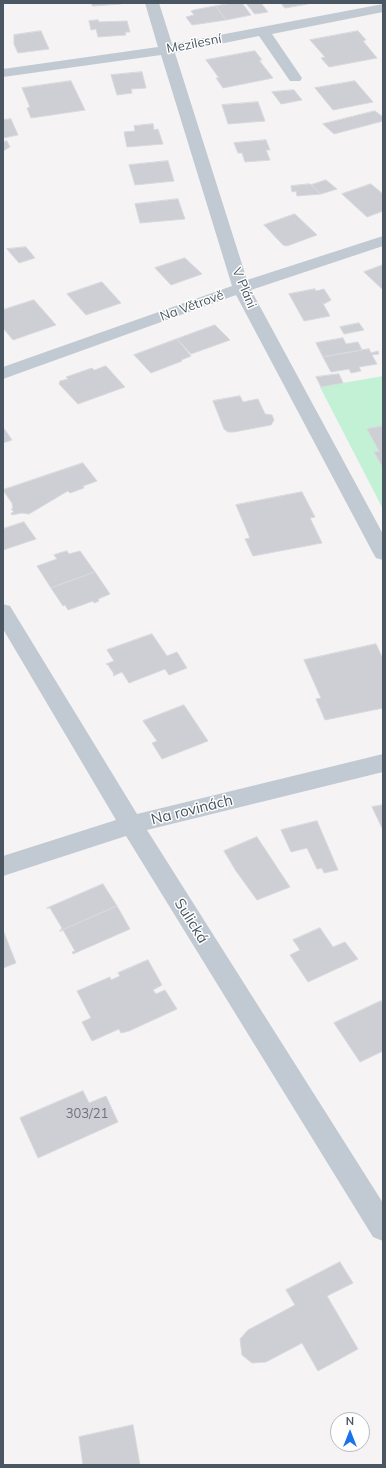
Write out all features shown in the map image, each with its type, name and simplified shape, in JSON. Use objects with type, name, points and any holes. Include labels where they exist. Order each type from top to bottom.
[{"type":"street","name":"V Pláni","points":[[152,3],[241,288],[383,552]]},
{"type":"street","name":"Mezilesní","points":[[3,73],[166,50],[383,8]]},
{"type":"street","points":[[263,31],[295,78]]},
{"type":"street","name":"Na Větrově","points":[[3,373],[241,288],[383,242]]},
{"type":"street","name":"Sulická","points":[[3,611],[132,825],[383,1228]]},
{"type":"street","name":"Na rovinách","points":[[3,866],[132,825],[383,763]]},
{"type":"green space","points":[[383,376],[383,426],[367,429],[379,451],[374,452],[383,468],[383,509],[320,387]]},
{"type":"building","points":[[91,3],[120,3],[121,4],[93,6]]},
{"type":"building","points":[[242,3],[251,15],[226,20],[216,6]]},
{"type":"building","points":[[246,3],[261,3],[268,12],[255,14]]},
{"type":"building","points":[[281,3],[308,3],[308,4],[285,8]]},
{"type":"building","points":[[216,6],[226,20],[192,25],[186,17],[194,15],[191,11]]},
{"type":"building","points":[[98,20],[99,22],[127,21],[130,32],[125,32],[126,35],[98,37],[96,29],[91,30],[89,21]]},
{"type":"building","points":[[41,31],[49,49],[18,53],[14,44],[14,35]]},
{"type":"building","points":[[358,31],[366,40],[363,41],[377,58],[329,67],[321,58],[325,57],[310,40]]},
{"type":"building","points":[[255,51],[262,60],[259,60],[273,78],[223,88],[216,78],[219,78],[206,60]]},
{"type":"building","points":[[142,72],[146,88],[131,89],[132,93],[117,95],[111,75]]},
{"type":"building","points":[[71,81],[85,110],[31,118],[27,108],[30,107],[22,88]]},
{"type":"building","points":[[355,81],[373,102],[333,110],[315,88]]},
{"type":"building","points":[[294,90],[302,100],[281,104],[272,92]]},
{"type":"building","points":[[258,102],[265,121],[228,124],[222,105]]},
{"type":"building","points":[[375,111],[383,117],[383,121],[334,134],[323,124]]},
{"type":"building","points":[[11,119],[18,135],[3,138],[3,120]]},
{"type":"building","points":[[153,124],[154,130],[158,129],[163,144],[127,147],[124,132],[135,131],[134,126]]},
{"type":"building","points":[[266,140],[270,150],[266,150],[270,160],[245,162],[242,153],[238,153],[234,143]]},
{"type":"building","points":[[7,141],[10,147],[3,151],[3,142]]},
{"type":"building","points":[[168,161],[174,181],[135,185],[129,165]]},
{"type":"building","points":[[326,180],[337,189],[321,194],[311,185]]},
{"type":"building","points":[[310,184],[321,194],[297,196],[296,191],[292,192],[291,186]]},
{"type":"building","points":[[371,184],[383,194],[383,211],[367,217],[342,194]]},
{"type":"building","points":[[178,199],[185,219],[140,223],[135,204]]},
{"type":"building","points":[[295,214],[317,235],[287,246],[283,245],[264,225]]},
{"type":"building","points":[[26,247],[35,258],[19,263],[7,249]]},
{"type":"building","points":[[185,258],[202,274],[171,285],[155,268]]},
{"type":"building","points":[[383,265],[383,290],[364,272]]},
{"type":"building","points":[[102,282],[121,303],[86,315],[67,294]]},
{"type":"building","points":[[315,289],[316,291],[324,289],[331,300],[324,304],[322,302],[330,316],[304,321],[289,294]]},
{"type":"building","points":[[34,300],[56,325],[13,340],[3,328],[3,310]]},
{"type":"building","points":[[359,323],[364,330],[344,334],[340,327]]},
{"type":"building","points":[[215,325],[230,340],[191,354],[177,339]]},
{"type":"building","points":[[343,338],[346,344],[358,342],[362,350],[323,357],[316,343]]},
{"type":"building","points":[[177,339],[191,356],[151,373],[134,355]]},
{"type":"building","points":[[369,349],[371,353],[378,351],[379,354],[372,355],[377,364],[359,367],[361,371],[351,373],[349,369],[331,372],[323,357]]},
{"type":"building","points":[[106,366],[125,387],[78,404],[59,384],[60,381],[68,379],[66,377],[92,368],[94,370]]},
{"type":"building","points":[[339,374],[343,383],[321,387],[316,377]]},
{"type":"building","points":[[240,396],[243,402],[258,399],[265,414],[272,415],[274,420],[271,425],[234,432],[228,432],[224,429],[213,401]]},
{"type":"building","points":[[383,426],[383,468],[374,452],[379,451],[367,429]]},
{"type":"building","points":[[3,427],[12,440],[3,443]]},
{"type":"building","points":[[83,463],[97,481],[70,493],[68,491],[29,514],[22,513],[12,515],[11,513],[14,512],[11,509],[13,509],[12,503],[3,490]]},
{"type":"building","points":[[302,492],[315,517],[310,518],[322,543],[253,556],[245,539],[250,538],[236,505]]},
{"type":"building","points":[[24,522],[36,539],[3,550],[3,529]]},
{"type":"building","points":[[67,551],[69,554],[80,551],[95,572],[51,588],[37,566],[57,559],[54,555]]},
{"type":"building","points":[[95,572],[110,594],[98,599],[99,601],[94,603],[93,601],[68,610],[65,605],[63,606],[51,588]]},
{"type":"building","points":[[152,634],[167,656],[177,652],[187,668],[169,675],[165,669],[129,683],[122,672],[113,676],[114,674],[106,664],[114,661],[107,650]]},
{"type":"building","points":[[376,644],[383,659],[383,708],[325,720],[316,699],[321,698],[304,660]]},
{"type":"building","points":[[184,705],[208,741],[162,759],[152,743],[157,741],[143,721]]},
{"type":"building","points":[[383,805],[383,830],[372,807]]},
{"type":"building","points":[[317,821],[338,870],[324,873],[322,868],[317,869],[307,848],[291,852],[281,830]]},
{"type":"building","points":[[257,837],[290,887],[257,900],[236,871],[224,851]]},
{"type":"building","points":[[103,884],[117,906],[60,931],[62,928],[50,908],[47,908]]},
{"type":"building","points":[[117,906],[130,929],[73,954],[72,952],[75,951],[63,930],[60,931]]},
{"type":"building","points":[[320,928],[333,947],[345,942],[358,959],[308,982],[290,955],[300,950],[293,940]]},
{"type":"building","points":[[3,930],[16,963],[3,968]]},
{"type":"building","points":[[148,960],[162,985],[153,990],[156,994],[165,990],[177,1009],[129,1031],[121,1033],[119,1029],[92,1041],[82,1022],[91,1018],[77,991],[110,977],[111,980],[120,976],[118,973]]},
{"type":"building","points":[[381,1001],[383,1004],[383,1051],[360,1062],[334,1023]]},
{"type":"building","points":[[83,1091],[89,1103],[106,1096],[118,1122],[38,1158],[20,1118]]},
{"type":"building","points":[[340,1262],[353,1283],[327,1296],[358,1349],[318,1371],[302,1343],[266,1362],[252,1363],[242,1355],[240,1339],[248,1330],[295,1305],[286,1290]]},
{"type":"building","points":[[133,1425],[140,1465],[83,1465],[79,1437]]}]
